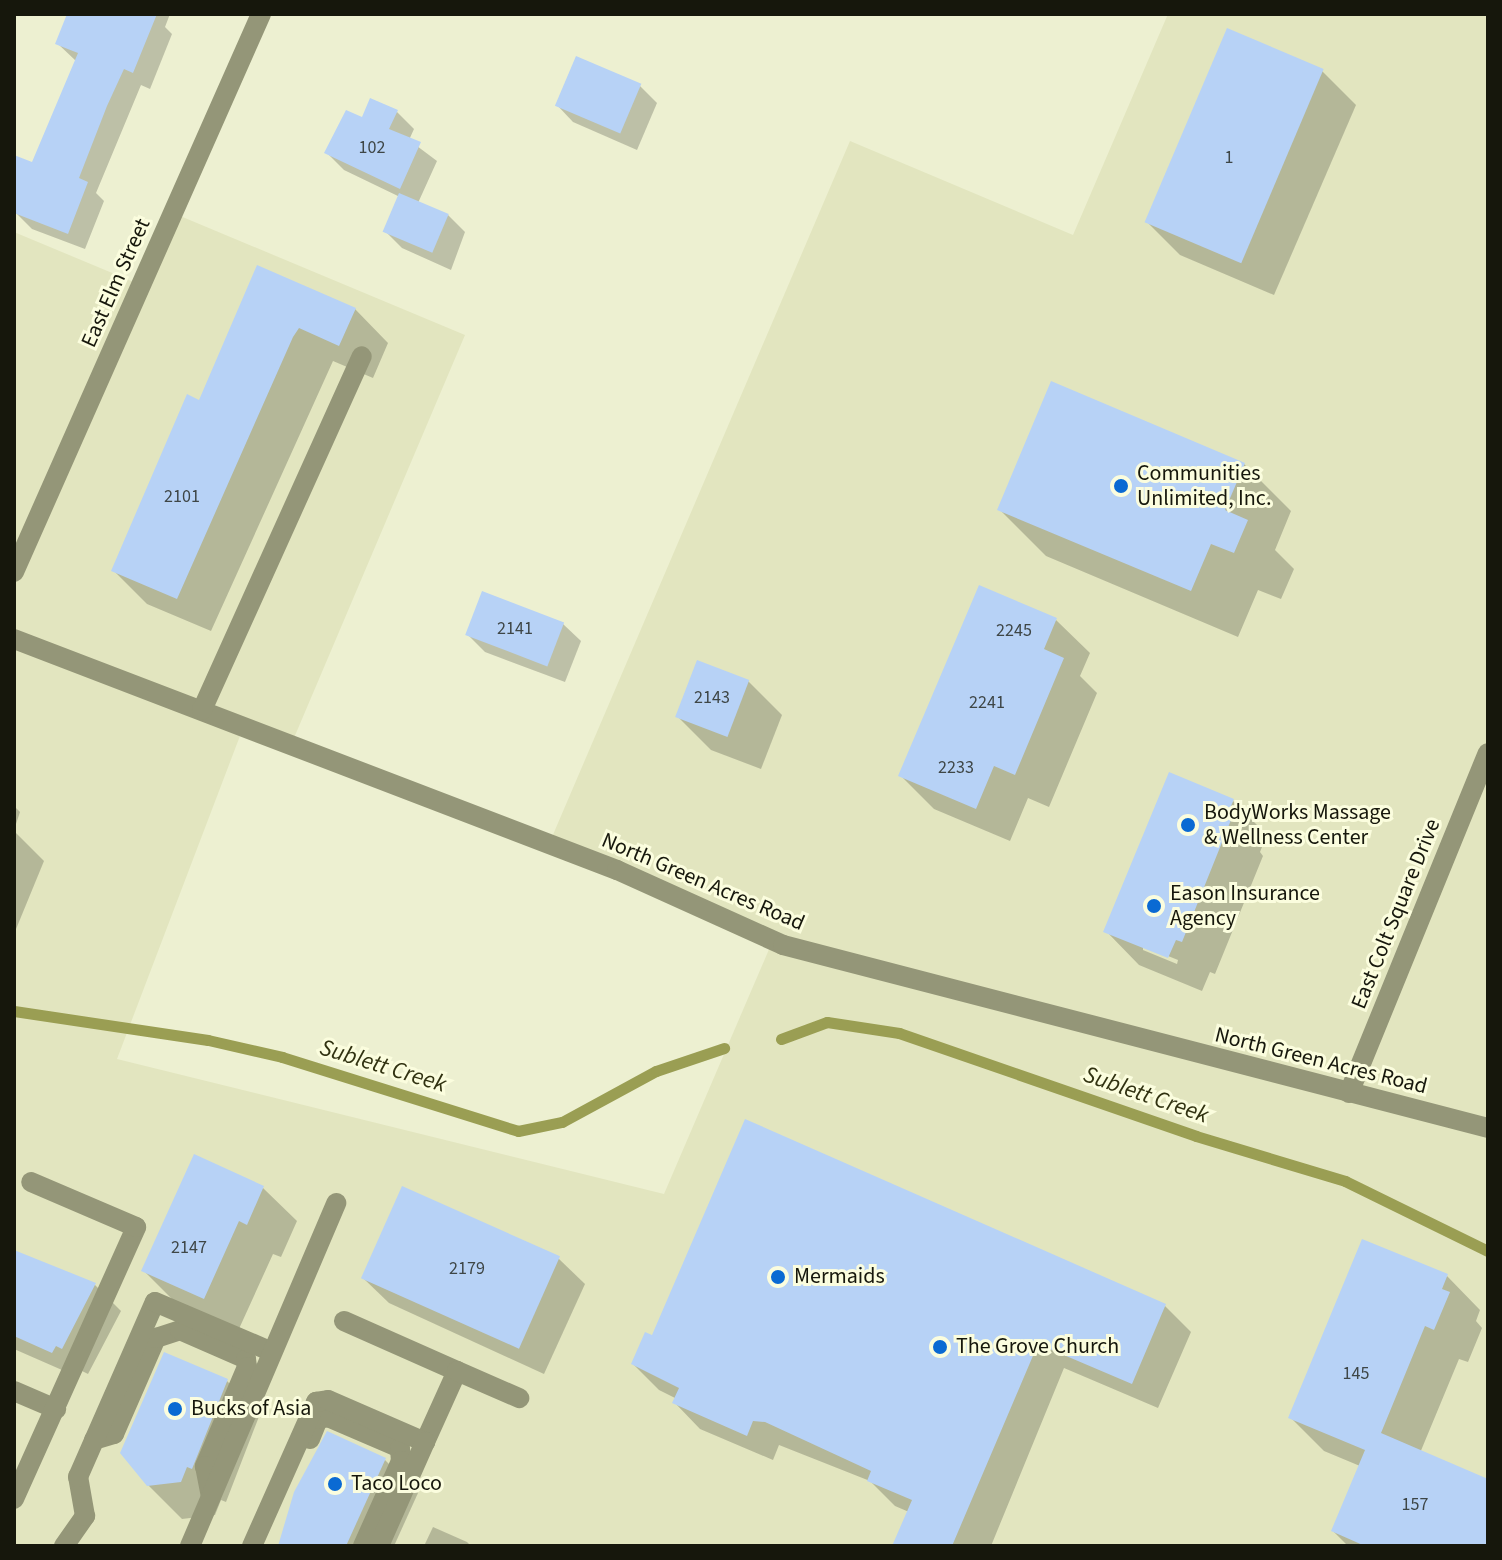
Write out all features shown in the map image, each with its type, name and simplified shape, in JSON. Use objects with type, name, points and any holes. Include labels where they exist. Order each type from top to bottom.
[{"type":"street","name":"East Elm Street","points":[[14,572],[261,14]]},
{"type":"street","points":[[202,710],[362,356]]},
{"type":"street","name":"North Green Acres Road","points":[[14,639],[660,887],[783,945],[1488,1128]]},
{"type":"street","name":"East Colt Square Drive","points":[[1349,1093],[1488,753]]},
{"type":"street","points":[[14,1499],[136,1227],[31,1182]]},
{"type":"street","points":[[190,1546],[336,1203]]},
{"type":"street","points":[[64,1546],[85,1516],[78,1477],[155,1302],[272,1352]]},
{"type":"street","points":[[344,1321],[519,1398]]},
{"type":"street","points":[[94,1440],[114,1434],[156,1338],[180,1330],[246,1359],[247,1367],[205,1466],[211,1496]]},
{"type":"street","points":[[379,1546],[457,1371]]},
{"type":"street","points":[[14,1391],[56,1409]]},
{"type":"street","points":[[252,1546],[316,1402],[328,1400],[425,1442]]},
{"type":"street","points":[[270,1505],[285,1495],[318,1419],[328,1417],[400,1448],[401,1461],[363,1546]]},
{"type":"shaded area","points":[[1168,14],[1488,14],[1488,1546],[14,1546],[14,232],[141,285],[173,213],[465,335],[291,745],[243,728],[117,1059],[664,1194],[773,940],[549,844],[850,141],[1073,235]]},
{"type":"building","points":[[67,14],[157,14],[133,73],[124,69],[107,106],[79,178],[88,182],[68,234],[14,213],[14,155],[32,162],[78,53],[55,44]]},
{"type":"building","points":[[1227,28],[1324,69],[1241,263],[1145,222]]},
{"type":"building","points":[[576,56],[641,84],[620,133],[555,106]]},
{"type":"building","points":[[370,98],[398,110],[389,129],[421,142],[400,189],[324,153],[346,110],[362,117]]},
{"type":"building","points":[[399,193],[449,214],[432,253],[383,232]]},
{"type":"building","points":[[257,265],[356,308],[339,346],[299,328],[293,337],[177,599],[111,571],[187,394],[199,400]]},
{"type":"building","name":"Communities Unlimited, Inc.","points":[[1051,381],[1245,463],[1225,510],[1248,520],[1234,553],[1211,544],[1191,591],[997,510]]},
{"type":"building","points":[[979,585],[1057,618],[1044,649],[1064,658],[1015,775],[994,766],[976,809],[898,776]]},
{"type":"building","points":[[482,591],[564,623],[547,666],[465,635]]},
{"type":"building","points":[[697,660],[749,680],[727,737],[675,717]]},
{"type":"building","points":[[1169,772],[1234,799],[1226,818],[1231,820],[1182,942],[1176,940],[1168,958],[1103,932]]},
{"type":"building","points":[[745,1119],[1166,1304],[1132,1384],[1038,1344],[952,1546],[892,1546],[912,1500],[867,1481],[871,1471],[765,1422],[753,1421],[747,1436],[672,1403],[679,1388],[631,1364],[645,1332],[652,1335]]},
{"type":"building","points":[[194,1154],[264,1186],[247,1225],[239,1221],[204,1299],[141,1271]]},
{"type":"building","points":[[402,1186],[560,1256],[519,1349],[361,1278]]},
{"type":"building","points":[[1362,1239],[1448,1274],[1442,1289],[1450,1292],[1434,1330],[1425,1326],[1381,1433],[1488,1479],[1488,1546],[1365,1546],[1331,1531],[1365,1450],[1288,1418]]},
{"type":"building","points":[[14,1250],[96,1283],[62,1349],[56,1346],[52,1353],[14,1336]]},
{"type":"building","name":"Bucks of Asia","points":[[164,1352],[228,1379],[192,1469],[187,1467],[181,1482],[147,1486],[120,1453]]},
{"type":"building","name":"Taco Loco","points":[[327,1431],[386,1458],[346,1546],[278,1546],[294,1492]]},
{"type":"waterway","name":"Sublett Creek","points":[[14,1011],[208,1040],[282,1057],[518,1131],[562,1122],[656,1071],[724,1048]]},
{"type":"waterway","name":"Sublett Creek","points":[[781,1039],[827,1022],[899,1033],[1196,1136],[1345,1181],[1488,1251]]},
{"type":"place","name":"Communities Unlimited, Inc.","points":[[1121,486]]},
{"type":"place","name":"BodyWorks Massage & Wellness Center","points":[[1188,825]]},
{"type":"place","name":"Eason Insurance Agency","points":[[1154,906]]},
{"type":"place","name":"Mermaids","points":[[778,1277]]},
{"type":"place","name":"The Grove Church","points":[[940,1347]]},
{"type":"place","name":"Bucks of Asia","points":[[175,1409]]},
{"type":"place","name":"Taco Loco","points":[[335,1484]]}]
